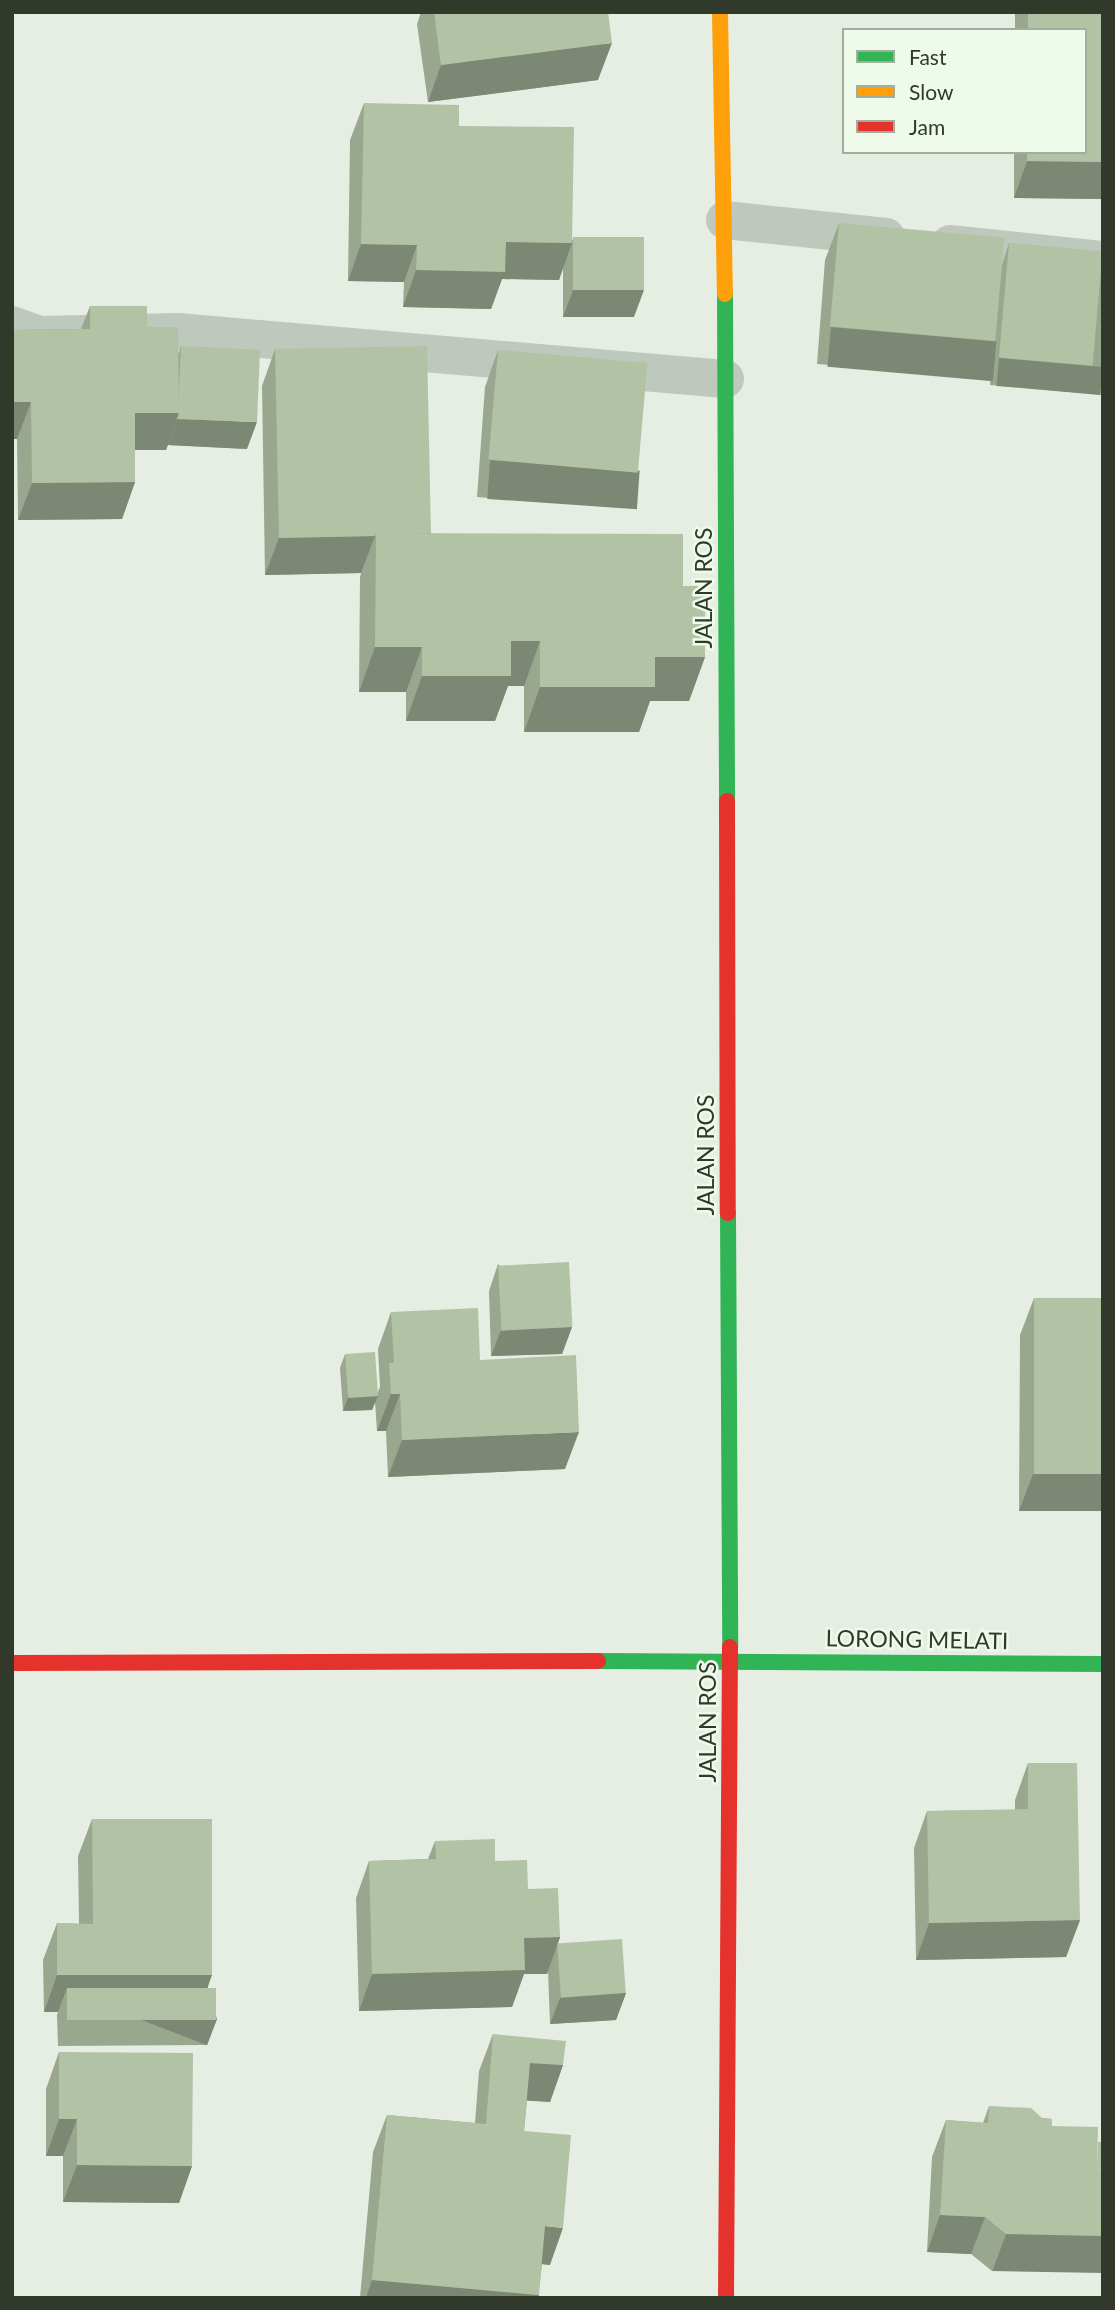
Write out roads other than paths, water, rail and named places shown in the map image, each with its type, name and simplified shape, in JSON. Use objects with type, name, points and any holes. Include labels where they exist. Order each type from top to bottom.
[{"type":"street","name":"JALAN ROS","points":[[720,12],[725,219],[730,1660],[726,2298]]},
{"type":"street","points":[[725,219],[1103,260]]},
{"type":"street","points":[[12,324],[39,335],[178,332],[725,379]]},
{"type":"street","name":"LORONG MELATI","points":[[12,1663],[730,1660],[1103,1664]]}]
